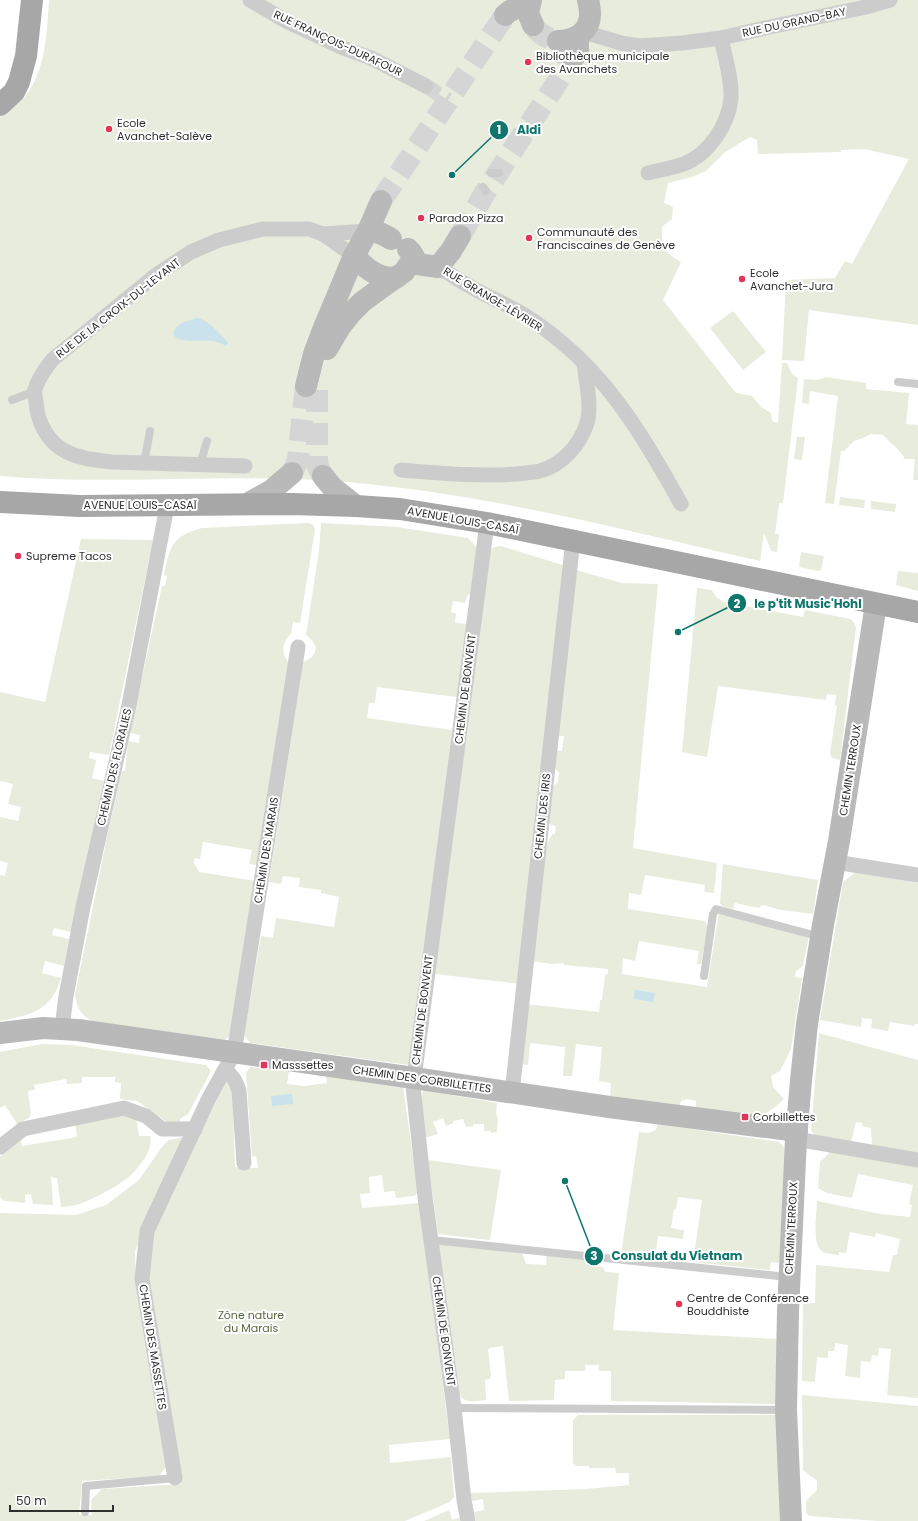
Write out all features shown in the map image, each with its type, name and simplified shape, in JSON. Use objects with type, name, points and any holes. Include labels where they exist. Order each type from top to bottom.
[{"type":"main road","points":[[0,105],[14,92],[19,82],[26,56],[32,0]]},
{"type":"main road","points":[[0,89],[22,67]]},
{"type":"main road","name":"AVENUE LOUIS-CASAÏ","points":[[0,502],[59,505],[167,506],[247,504],[356,506],[400,509],[486,523],[573,540],[918,612]]},
{"type":"street","name":"RUE FRANÇOIS-DURAFOUR","points":[[250,0],[286,21],[343,48],[371,58],[426,86]]},
{"type":"street","points":[[505,15],[530,0]]},
{"type":"street","points":[[530,0],[528,13],[533,25]]},
{"type":"street","points":[[573,58],[578,52],[573,37],[590,13],[588,0]]},
{"type":"street","name":"RUE DU GRAND-BAY","points":[[573,37],[639,46],[721,38],[866,7],[890,0]]},
{"type":"street","points":[[648,173],[685,163],[708,148],[716,137],[725,119],[731,99],[730,80],[721,38]]},
{"type":"street","points":[[354,256],[363,265],[378,275],[389,279],[397,249],[381,201]]},
{"type":"street","name":"RUE DE LA CROIX-DU-LEVANT","points":[[245,466],[93,460],[66,451],[56,445],[46,433],[39,421],[35,391],[40,376],[52,360],[156,275],[191,252],[219,240],[263,230],[310,229],[323,234],[397,249]]},
{"type":"street","name":"RUE DE LA CROIX-DU-LEVANT","points":[[323,234],[354,256]]},
{"type":"street","points":[[354,256],[397,249],[438,267],[451,251],[460,236]]},
{"type":"street","points":[[354,256],[314,354],[312,387],[320,370],[325,353],[340,327],[362,302],[397,249]]},
{"type":"street","name":"RUE GRANGE-LÉVRIER","points":[[438,267],[528,318],[568,347],[617,400],[681,504]]},
{"type":"street","points":[[401,470],[476,476],[539,472],[557,463],[567,456],[576,445],[587,422],[588,412],[584,363]]},
{"type":"street","points":[[247,504],[272,490],[292,474]]},
{"type":"street","points":[[323,476],[332,487],[356,506]]},
{"type":"street","name":"CHEMIN DES FLORALIES","points":[[62,1028],[66,996],[83,907],[129,705],[167,506]]},
{"type":"street","name":"CHEMIN DE BONVENT","points":[[468,1521],[464,1500],[454,1408],[414,1103],[414,1078],[486,523]]},
{"type":"street","name":"CHEMIN DES IRIS","points":[[512,1093],[573,540]]},
{"type":"street","name":"CHEMIN TERROUX","points":[[791,1521],[786,1410],[788,1277],[800,1080],[807,1024],[835,862],[876,604]]},
{"type":"street","name":"CHEMIN DES MARAIS","points":[[230,1061],[298,647]]},
{"type":"street","points":[[835,862],[914,874]]},
{"type":"street","name":"CHEMIN DES CORBILLETTES","points":[[0,1033],[24,1029],[62,1028],[133,1037],[230,1061],[414,1078],[796,1135],[918,1160]]},
{"type":"street","points":[[230,1061],[232,1076],[237,1083],[239,1091],[244,1163]]},
{"type":"street","name":"CHEMIN DES MASSETTES","points":[[175,1478],[142,1279],[147,1231],[208,1100],[230,1061]]},
{"type":"street","points":[[0,1147],[23,1129],[124,1108],[146,1116],[162,1129],[195,1129]]},
{"type":"lane","points":[[898,382],[918,384]]},
{"type":"lane","points":[[12,400],[35,391]]},
{"type":"lane","points":[[144,462],[150,431]]},
{"type":"lane","points":[[200,465],[207,441]]},
{"type":"lane","points":[[704,976],[712,914],[716,909],[821,937]]},
{"type":"lane","points":[[432,1240],[788,1277]]},
{"type":"lane","points":[[454,1408],[786,1410]]},
{"type":"lane","points":[[85,1512],[86,1486],[175,1478]]},
{"type":"green space","points":[[49,0],[918,0],[918,325],[809,310],[804,361],[782,360],[786,280],[835,278],[845,261],[852,264],[909,159],[864,149],[841,150],[841,152],[758,154],[757,140],[750,137],[725,152],[706,171],[692,177],[668,183],[664,203],[673,207],[672,219],[662,227],[662,239],[664,248],[670,255],[681,262],[663,300],[736,393],[752,396],[761,407],[771,413],[772,421],[778,423],[782,363],[787,363],[792,374],[798,378],[783,503],[779,503],[775,534],[779,534],[777,552],[771,551],[764,533],[760,561],[555,514],[503,504],[451,495],[347,482],[261,478],[87,480],[0,476],[0,117],[16,106],[24,98],[37,76],[44,51]]},
{"type":"green space","points":[[733,311],[766,352],[743,370],[710,328]]},
{"type":"green space","points":[[826,377],[866,383],[866,389],[909,393],[906,424],[918,425],[918,480],[913,480],[915,459],[905,459],[898,449],[883,435],[870,434],[854,441],[844,451],[841,451],[834,504],[825,503],[838,396],[810,391],[809,404],[802,403],[804,379],[817,380]]},
{"type":"green space","points":[[797,437],[805,437],[802,460],[794,459]]},
{"type":"green space","points":[[840,497],[865,500],[864,508],[839,505]]},
{"type":"green space","points":[[871,501],[896,504],[895,512],[871,509]]},
{"type":"green space","points":[[309,523],[313,525],[315,530],[300,623],[293,622],[291,634],[286,640],[283,648],[285,656],[290,663],[258,865],[249,864],[252,850],[203,842],[200,859],[195,858],[194,863],[199,872],[256,881],[232,1034],[225,1040],[95,1022],[90,1020],[81,1012],[75,995],[107,837],[122,771],[125,771],[128,741],[139,743],[140,735],[130,733],[162,586],[165,586],[167,576],[164,575],[171,549],[178,539],[192,531],[202,528]]},
{"type":"green space","points":[[321,523],[397,527],[468,538],[477,548],[471,593],[467,596],[465,603],[453,601],[451,612],[456,614],[455,623],[467,624],[457,697],[377,687],[375,703],[369,703],[367,718],[452,730],[409,1065],[250,1043],[244,1035],[261,936],[273,938],[276,918],[334,927],[339,897],[321,893],[321,890],[299,887],[300,878],[283,876],[281,884],[269,882],[303,662],[312,657],[315,653],[316,647],[312,640],[306,635],[319,551]]},
{"type":"green space","points":[[81,539],[153,540],[109,755],[90,752],[89,758],[96,760],[92,778],[104,781],[71,932],[54,928],[52,935],[69,939],[64,966],[45,961],[42,973],[61,978],[52,998],[38,1010],[0,1021],[0,875],[5,876],[8,863],[0,861],[0,817],[18,821],[21,807],[8,804],[13,784],[0,781],[0,692],[45,702]]},
{"type":"green space","points":[[501,546],[566,566],[521,984],[435,974],[490,550],[494,547]]},
{"type":"green space","points":[[801,552],[824,556],[821,570],[818,571],[799,567]]},
{"type":"green space","points":[[573,569],[622,583],[658,584],[633,848],[717,863],[714,893],[704,892],[705,885],[645,875],[641,895],[629,893],[628,909],[705,921],[708,928],[701,964],[697,964],[699,951],[639,941],[635,961],[623,958],[622,974],[707,987],[719,912],[809,936],[803,966],[796,971],[795,977],[802,978],[791,1049],[780,1071],[771,1076],[773,1087],[784,1099],[764,1114],[741,1115],[696,1108],[696,1101],[687,1099],[681,1101],[680,1105],[610,1096],[611,1083],[599,1081],[602,1047],[576,1044],[572,1076],[563,1076],[565,1047],[530,1043],[528,1065],[519,1064],[525,1004],[599,1012],[605,975],[608,974],[608,969],[564,965],[563,963],[552,964],[532,961],[545,848],[552,834],[555,834],[556,826],[551,825],[547,820],[550,789],[558,782],[559,773],[552,765],[554,750],[562,751],[564,736],[558,736]]},
{"type":"green space","points":[[898,571],[918,573],[918,591],[896,585]]},
{"type":"green space","points":[[697,588],[712,590],[716,597],[724,602],[803,617],[805,610],[850,619],[853,621],[856,627],[840,760],[832,758],[830,753],[837,706],[835,705],[836,695],[827,694],[826,700],[718,686],[707,757],[682,752]]},
{"type":"green space","points":[[723,864],[818,880],[813,914],[781,910],[763,905],[758,908],[735,903],[733,909],[722,906],[720,903]]},
{"type":"green space","points":[[856,872],[918,883],[918,1024],[915,1024],[914,1026],[890,1022],[888,1031],[871,1028],[872,1019],[862,1018],[861,1027],[820,1020],[843,882]]},
{"type":"green space","points":[[819,1033],[918,1060],[918,1156],[872,1147],[871,1128],[862,1126],[862,1123],[856,1122],[851,1142],[814,1135],[811,1130]]},
{"type":"green space","points":[[42,1044],[71,1045],[206,1065],[211,1071],[188,1114],[180,1119],[180,1122],[167,1122],[137,1101],[120,1099],[121,1083],[115,1082],[115,1077],[82,1077],[82,1083],[67,1084],[66,1079],[34,1085],[35,1090],[28,1091],[31,1114],[29,1118],[17,1124],[5,1105],[0,1108],[0,1052]]},
{"type":"green space","name":"Zône nature du Marais","points":[[250,1067],[289,1071],[287,1084],[304,1086],[327,1083],[326,1076],[403,1087],[418,1192],[414,1196],[396,1198],[395,1191],[384,1192],[382,1175],[369,1177],[370,1193],[360,1194],[362,1208],[419,1203],[450,1439],[389,1445],[390,1463],[451,1457],[454,1497],[450,1502],[405,1521],[0,1521],[0,1213],[76,1215],[106,1205],[139,1180],[161,1148],[169,1140],[184,1137],[135,1251],[136,1290],[167,1466],[159,1476],[82,1481],[79,1515],[92,1515],[91,1500],[102,1489],[181,1484],[154,1334],[146,1266],[155,1227],[206,1120],[227,1082],[232,1085],[235,1167],[258,1168],[256,1156],[252,1157],[246,1073]]},
{"type":"green space","points":[[423,1090],[497,1103],[497,1132],[491,1133],[491,1131],[484,1131],[484,1124],[473,1124],[473,1126],[466,1127],[463,1119],[453,1121],[453,1123],[446,1126],[443,1118],[433,1122],[438,1134],[424,1138],[420,1106]]},
{"type":"green space","points":[[116,1115],[136,1117],[139,1136],[150,1136],[151,1141],[145,1158],[134,1172],[125,1180],[98,1196],[73,1206],[61,1207],[57,1178],[53,1177],[51,1177],[53,1205],[33,1204],[31,1194],[25,1195],[25,1203],[4,1201],[0,1197],[0,1157],[10,1143],[21,1139],[22,1146],[72,1138],[77,1136],[75,1124]]},
{"type":"green space","points":[[657,1124],[779,1142],[783,1146],[785,1151],[781,1260],[778,1263],[771,1262],[770,1270],[693,1262],[702,1200],[678,1197],[676,1209],[674,1209],[671,1228],[684,1230],[683,1239],[658,1236],[655,1258],[621,1255],[639,1132],[648,1133],[656,1130]]},
{"type":"green space","points":[[834,1148],[918,1164],[918,1398],[887,1395],[891,1349],[879,1348],[878,1356],[872,1355],[871,1362],[861,1361],[860,1378],[845,1376],[848,1345],[835,1343],[834,1351],[828,1351],[828,1358],[817,1357],[815,1382],[802,1381],[803,1304],[815,1303],[816,1265],[889,1272],[893,1255],[897,1255],[900,1239],[876,1233],[875,1237],[850,1232],[846,1253],[839,1252],[839,1255],[823,1252],[819,1249],[816,1236],[817,1201],[880,1214],[910,1217],[912,1205],[909,1204],[913,1185],[858,1174],[852,1198],[827,1193],[818,1188],[820,1162]]},
{"type":"green space","points":[[428,1160],[501,1170],[490,1240],[438,1234]]},
{"type":"green space","points":[[437,1242],[522,1252],[526,1264],[546,1265],[547,1254],[591,1260],[590,1266],[602,1267],[606,1272],[619,1273],[613,1330],[777,1339],[776,1404],[611,1401],[611,1371],[599,1371],[599,1365],[585,1365],[585,1371],[565,1371],[565,1379],[555,1380],[554,1400],[509,1401],[503,1346],[490,1348],[488,1350],[491,1375],[490,1379],[485,1380],[486,1400],[465,1400],[459,1395]]},
{"type":"green space","points":[[802,1395],[918,1406],[918,1521],[878,1521],[810,1516],[806,1513],[806,1501],[817,1490],[817,1481],[803,1470]]},
{"type":"green space","points":[[578,1415],[777,1415],[781,1521],[476,1521],[474,1512],[484,1510],[483,1499],[472,1501],[470,1493],[587,1489],[629,1485],[629,1473],[616,1473],[615,1468],[589,1468],[589,1466],[576,1466],[573,1463],[573,1420]]},
{"type":"green space","points":[[449,1510],[452,1520],[460,1517],[465,1521],[424,1521]]},
{"type":"water","points":[[198,318],[207,322],[215,329],[228,343],[226,346],[215,341],[187,341],[174,336],[175,328],[186,321]]},
{"type":"water","points":[[635,990],[655,993],[653,1002],[634,999]]},
{"type":"water","points":[[292,1094],[293,1104],[272,1106],[271,1096]]},
{"type":"tunnel","points":[[381,201],[505,15]]},
{"type":"tunnel","points":[[533,25],[544,36],[558,41]]},
{"type":"tunnel","points":[[460,236],[486,191],[573,58]]},
{"type":"tunnel","points":[[426,86],[448,100]]},
{"type":"tunnel","points":[[292,473],[298,460],[306,386]]},
{"type":"tunnel","points":[[317,390],[317,461],[318,467],[323,476]]},
{"type":"place","name":"Bibliothèque municipale des Avanchets","points":[[528,62]]},
{"type":"place","name":"Ecole Avanchet-Salève","points":[[109,129]]},
{"type":"place","name":"Aldi","points":[[452,175]]},
{"type":"place","name":"Paradox Pizza","points":[[421,218]]},
{"type":"place","name":"Communauté des Franciscaines de Genève","points":[[529,238]]},
{"type":"place","name":"Ecole Avanchet-Jura","points":[[742,279]]},
{"type":"place","name":"Supreme Tacos","points":[[18,556]]},
{"type":"place","name":"le p'tit Music'Hohl","points":[[678,632]]},
{"type":"place","name":"Masssettes","points":[[264,1065]]},
{"type":"place","name":"Corbillettes","points":[[745,1117]]},
{"type":"place","name":"Consulat du Vietnam","points":[[565,1181]]},
{"type":"place","name":"Centre de Conférence Bouddhiste","points":[[679,1304]]}]
